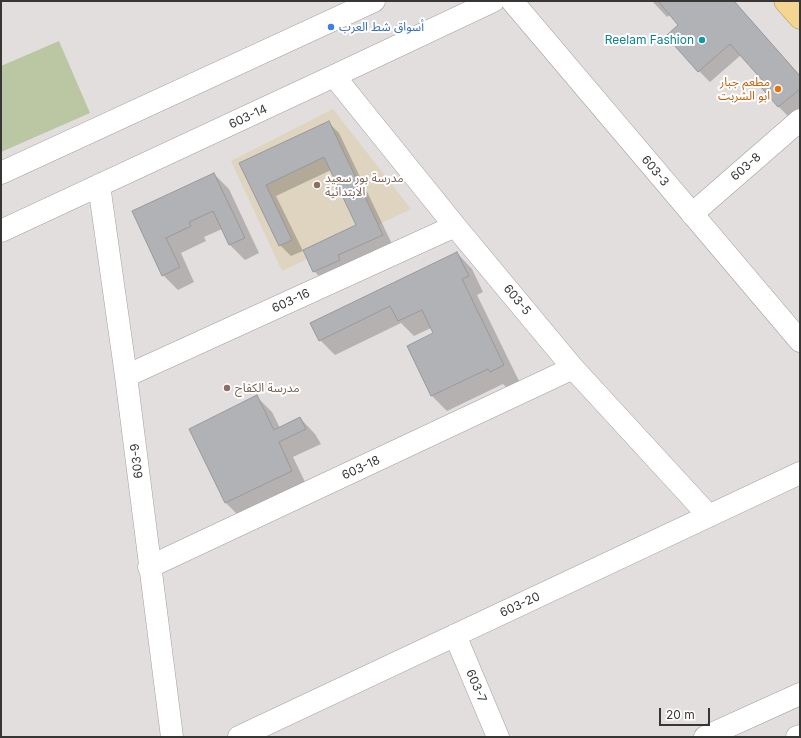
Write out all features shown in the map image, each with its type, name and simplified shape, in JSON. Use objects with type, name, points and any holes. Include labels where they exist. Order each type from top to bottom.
[{"type":"main road","points":[[785,1],[800,18]]},
{"type":"street","points":[[1,173],[374,1]]},
{"type":"street","name":"603-14","points":[[1,231],[493,1]]},
{"type":"street","name":"603-3","points":[[512,1],[800,341]]},
{"type":"street","name":"603-5","points":[[334,76],[455,226],[573,368],[709,516]]},
{"type":"street","name":"603-8","points":[[692,214],[800,120]]},
{"type":"street","name":"603-9","points":[[99,185],[126,376],[149,567],[172,737]]},
{"type":"street","name":"603-16","points":[[126,376],[455,226]]},
{"type":"street","name":"603-18","points":[[149,567],[573,368]]},
{"type":"street","name":"603-20","points":[[239,737],[800,473]]},
{"type":"street","name":"603-7","points":[[455,635],[498,737]]},
{"type":"street","points":[[705,737],[800,694]]},
{"type":"shaded area","name":"مدرسة بور سعيد الابتدائية","points":[[333,109],[411,209],[282,271],[231,161]]},
{"type":"green space","points":[[59,41],[90,113],[1,152],[1,66]]},
{"type":"building","points":[[658,1],[734,1],[800,76],[800,89],[778,107],[759,85],[763,81],[730,44],[698,72],[666,36],[678,25]]},
{"type":"building","points":[[329,121],[383,235],[338,255],[340,260],[313,272],[303,250],[356,225],[324,157],[266,185],[292,240],[279,246],[239,163]]},
{"type":"building","points":[[214,173],[245,238],[229,245],[213,211],[189,222],[191,226],[166,238],[180,267],[162,276],[132,211]]},
{"type":"building","points":[[457,252],[469,276],[462,279],[504,365],[490,372],[488,369],[431,396],[407,346],[433,333],[422,310],[398,321],[390,306],[319,341],[310,323]]},
{"type":"building","points":[[257,395],[274,430],[300,417],[306,429],[279,442],[292,471],[225,503],[189,429]]},
{"type":"place","name":"أسواق شط العرب","points":[[331,27]]},
{"type":"place","name":"Reelam Fashion","points":[[702,40]]},
{"type":"place","name":"مطعم جبار ابو الشربت","points":[[778,89]]},
{"type":"place","name":"مدرسة بور سعيد الابتدائية","points":[[317,185]]},
{"type":"place","name":"مدرسة الكفاح","points":[[227,388]]}]
